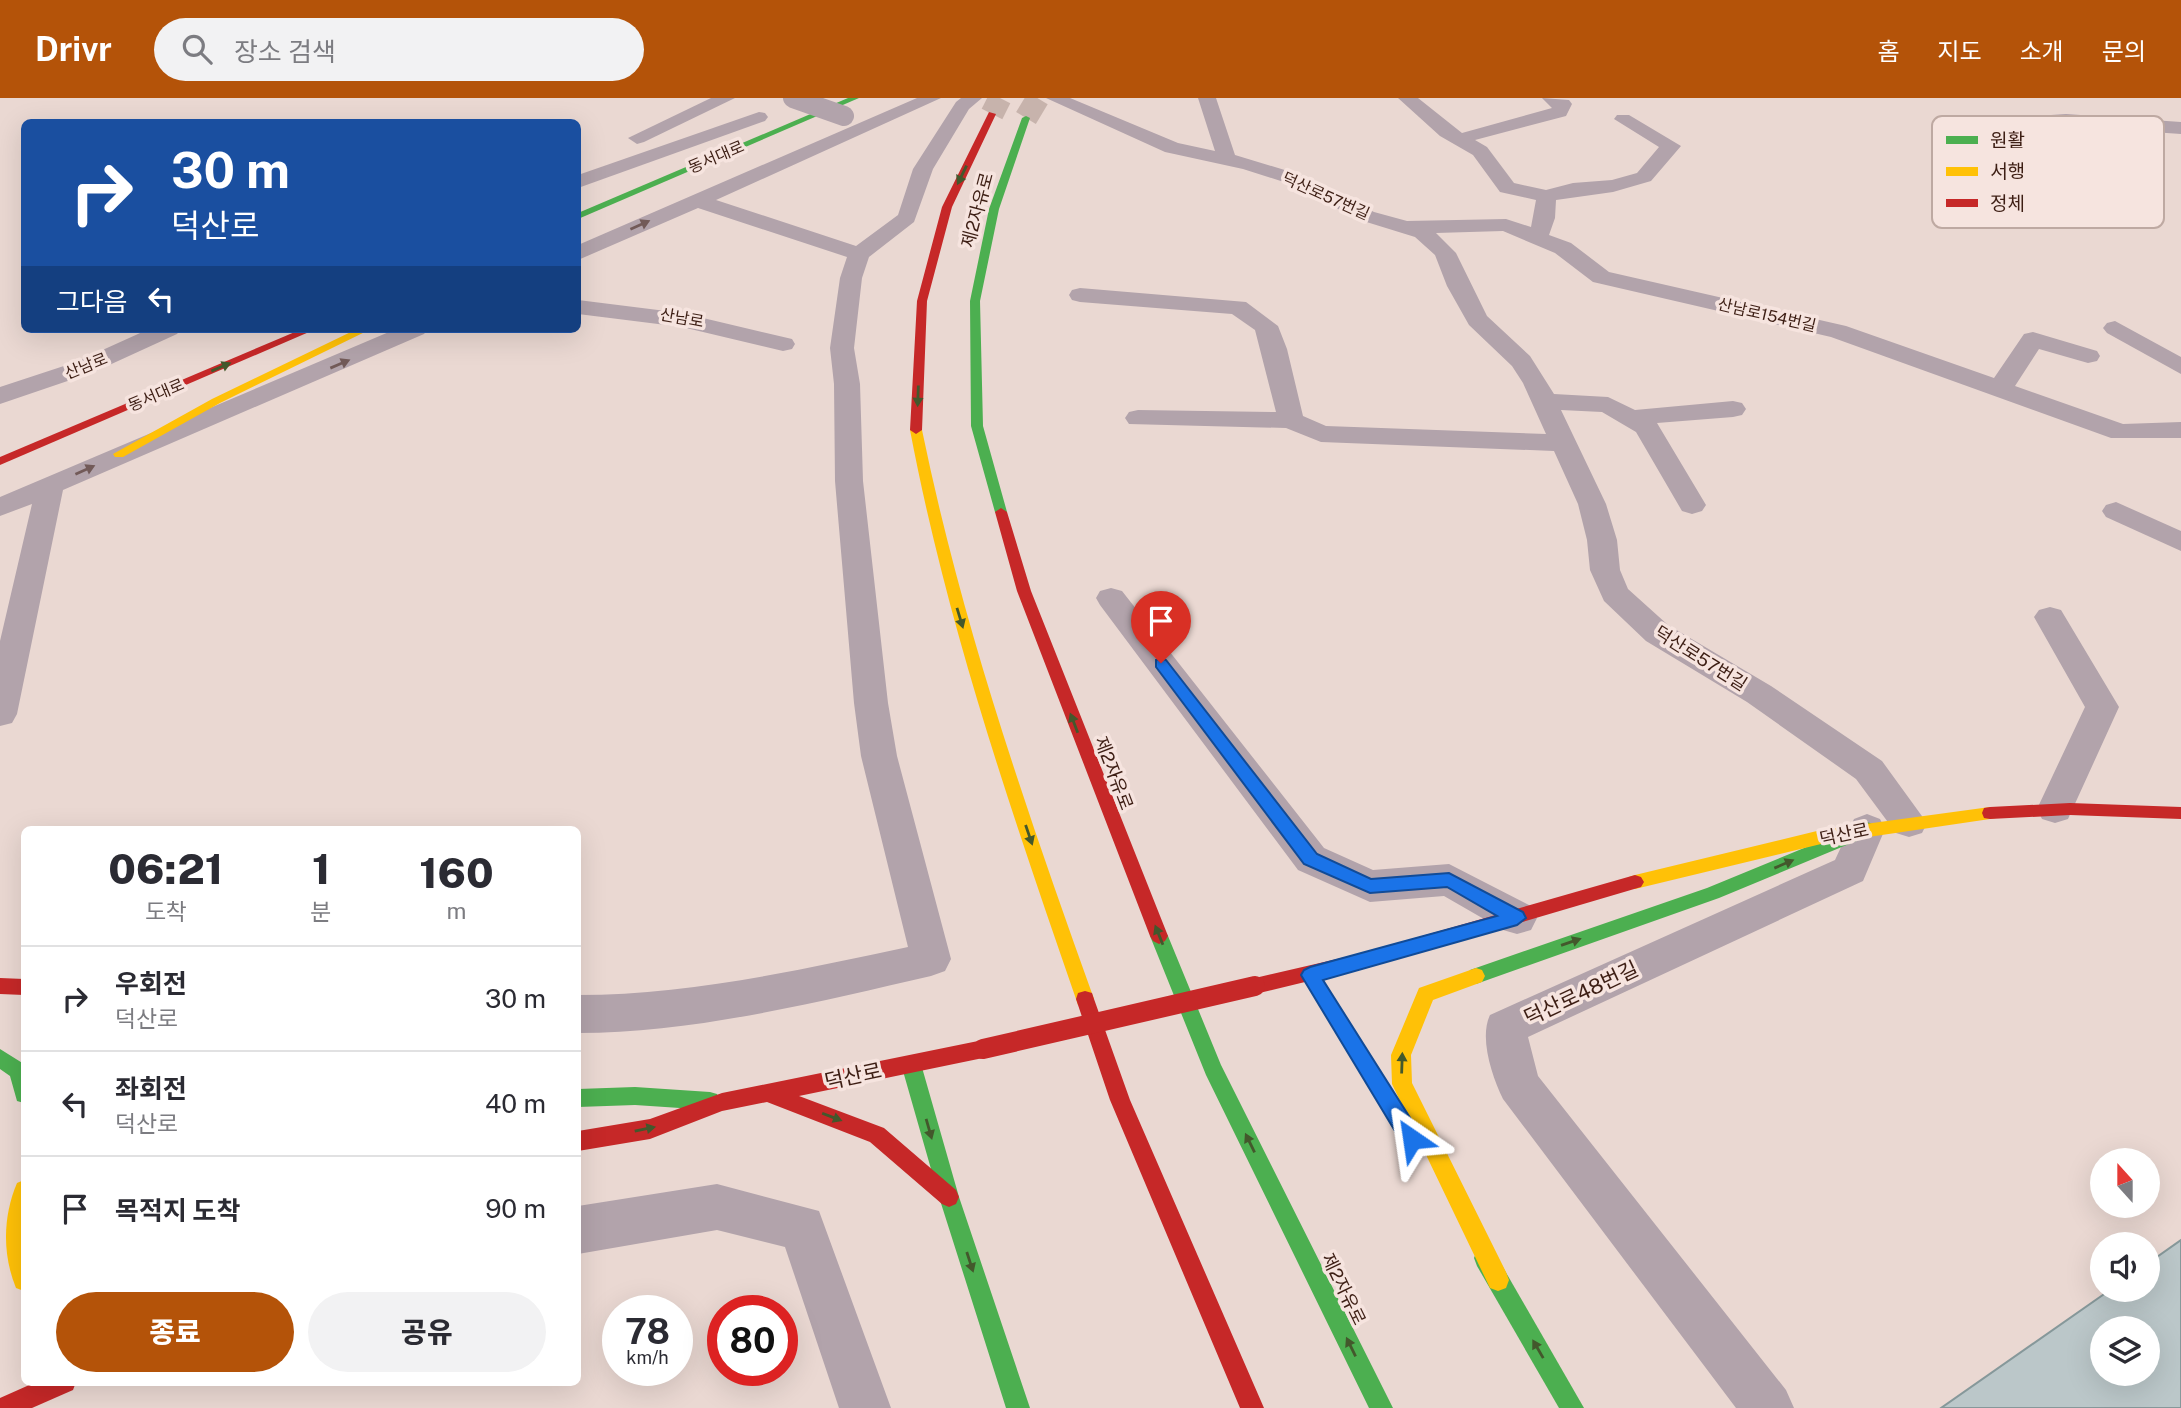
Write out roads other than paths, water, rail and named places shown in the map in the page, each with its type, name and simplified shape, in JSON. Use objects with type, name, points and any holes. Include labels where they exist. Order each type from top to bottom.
[{"type":"main road","name":"동서대로","points":[[581,193],[803,98]]},
{"type":"main road","name":"동서대로","points":[[581,215],[855,98]]},
{"type":"main road","name":"제2자유로","points":[[983,106],[947,207],[922,301],[916,431],[955,602],[1015,797],[1120,1100],[1252,1408]]},
{"type":"main road","name":"제2자유로","points":[[1027,118],[994,209],[975,301],[977,426],[1024,591],[1095,779],[1213,1069],[1381,1408]]},
{"type":"main road","points":[[581,229],[756,149],[807,119]]},
{"type":"main road","name":"동서대로","points":[[0,461],[302,333]]},
{"type":"main road","points":[[119,454],[216,401],[358,333]]},
{"type":"main road","name":"덕산로","points":[[722,1102],[983,1049],[1310,975],[1685,868],[1867,829],[1909,822],[2056,809],[2181,813]]},
{"type":"main road","points":[[1498,1280],[1402,1084],[1401,1055],[1426,994],[1713,894],[1867,829]]},
{"type":"main road","points":[[1310,975],[1498,1280],[1572,1408]]},
{"type":"main road","points":[[0,986],[21,987]]},
{"type":"main road","points":[[0,1058],[19,1071],[21,1080]]},
{"type":"main road","points":[[911,1064],[949,1197],[1018,1408]]},
{"type":"main road","points":[[768,1093],[877,1135],[949,1197]]},
{"type":"main road","points":[[581,1098],[635,1096],[722,1102]]},
{"type":"main road","points":[[581,1140],[650,1129],[722,1102]]},
{"type":"main road","points":[[0,1224],[21,1198]]},
{"type":"main road","points":[[21,1206],[15,1238],[21,1272]]},
{"type":"main road","points":[[4,1408],[56,1386]]},
{"type":"street","points":[[623,144],[726,98]]},
{"type":"street","points":[[581,252],[932,98]]},
{"type":"street","name":"덕산로57번길","points":[[1055,98],[1172,148],[1227,160],[1294,180],[1367,216],[1423,232],[1445,253],[1477,320],[1521,361],[1544,401],[1592,505],[1602,540],[1605,570],[1615,594],[1657,633],[1759,694],[1870,770],[1909,822]]},
{"type":"street","points":[[1207,98],[1227,160]]},
{"type":"street","points":[[1407,98],[1480,152],[1507,188],[1546,196],[1573,189],[1613,187],[1644,177],[1671,146],[1623,119]]},
{"type":"street","points":[[1461,140],[1476,133],[1560,112],[1563,104],[1551,98]]},
{"type":"street","points":[[581,1014],[618,1014],[673,1008],[797,989],[931,959],[879,756],[871,704],[849,481],[847,384],[842,348],[852,278],[859,254],[907,218],[923,169],[962,106],[983,106]]},
{"type":"street","points":[[2131,107],[2154,116]]},
{"type":"street","points":[[581,181],[776,109],[844,116],[870,127]]},
{"type":"street","points":[[2164,120],[2181,127]]},
{"type":"street","points":[[581,163],[600,154]]},
{"type":"street","points":[[1538,238],[1545,218],[1546,196]]},
{"type":"street","points":[[695,200],[859,254]]},
{"type":"street","name":"산남로154번길","points":[[1408,228],[1506,225],[1563,248],[1601,277],[1838,331],[2001,387],[2120,432],[2181,430]]},
{"type":"street","points":[[1080,295],[1238,307],[1266,326],[1275,349],[1291,420]]},
{"type":"street","name":"산남로","points":[[581,307],[654,313],[724,326],[783,344]]},
{"type":"street","points":[[2116,328],[2181,367]]},
{"type":"street","name":"산남로","points":[[0,396],[85,367],[160,333]]},
{"type":"street","points":[[85,367],[174,333]]},
{"type":"street","points":[[0,508],[119,454],[406,333]]},
{"type":"street","points":[[2001,387],[2033,339],[2088,356]]},
{"type":"street","points":[[1544,401],[1608,405],[1646,427],[1692,505]]},
{"type":"street","points":[[1629,418],[1733,409]]},
{"type":"street","points":[[1138,418],[1291,420],[1321,435],[1563,443]]},
{"type":"street","points":[[0,714],[50,486]]},
{"type":"street","points":[[2116,511],[2181,542]]},
{"type":"street","points":[[1111,598],[1311,859],[1370,886],[1449,880],[1517,918]]},
{"type":"street","points":[[2050,617],[2102,708],[2056,809]]},
{"type":"street","name":"덕산로48번길","points":[[1768,1408],[1518,1084],[1505,1028],[1850,870],[1867,829]]},
{"type":"street","points":[[581,1230],[717,1207],[802,1228],[865,1408]]},
{"type":"tunnel","points":[[992,114],[1000,98]]},
{"type":"tunnel","points":[[1026,118],[1038,98]]}]
